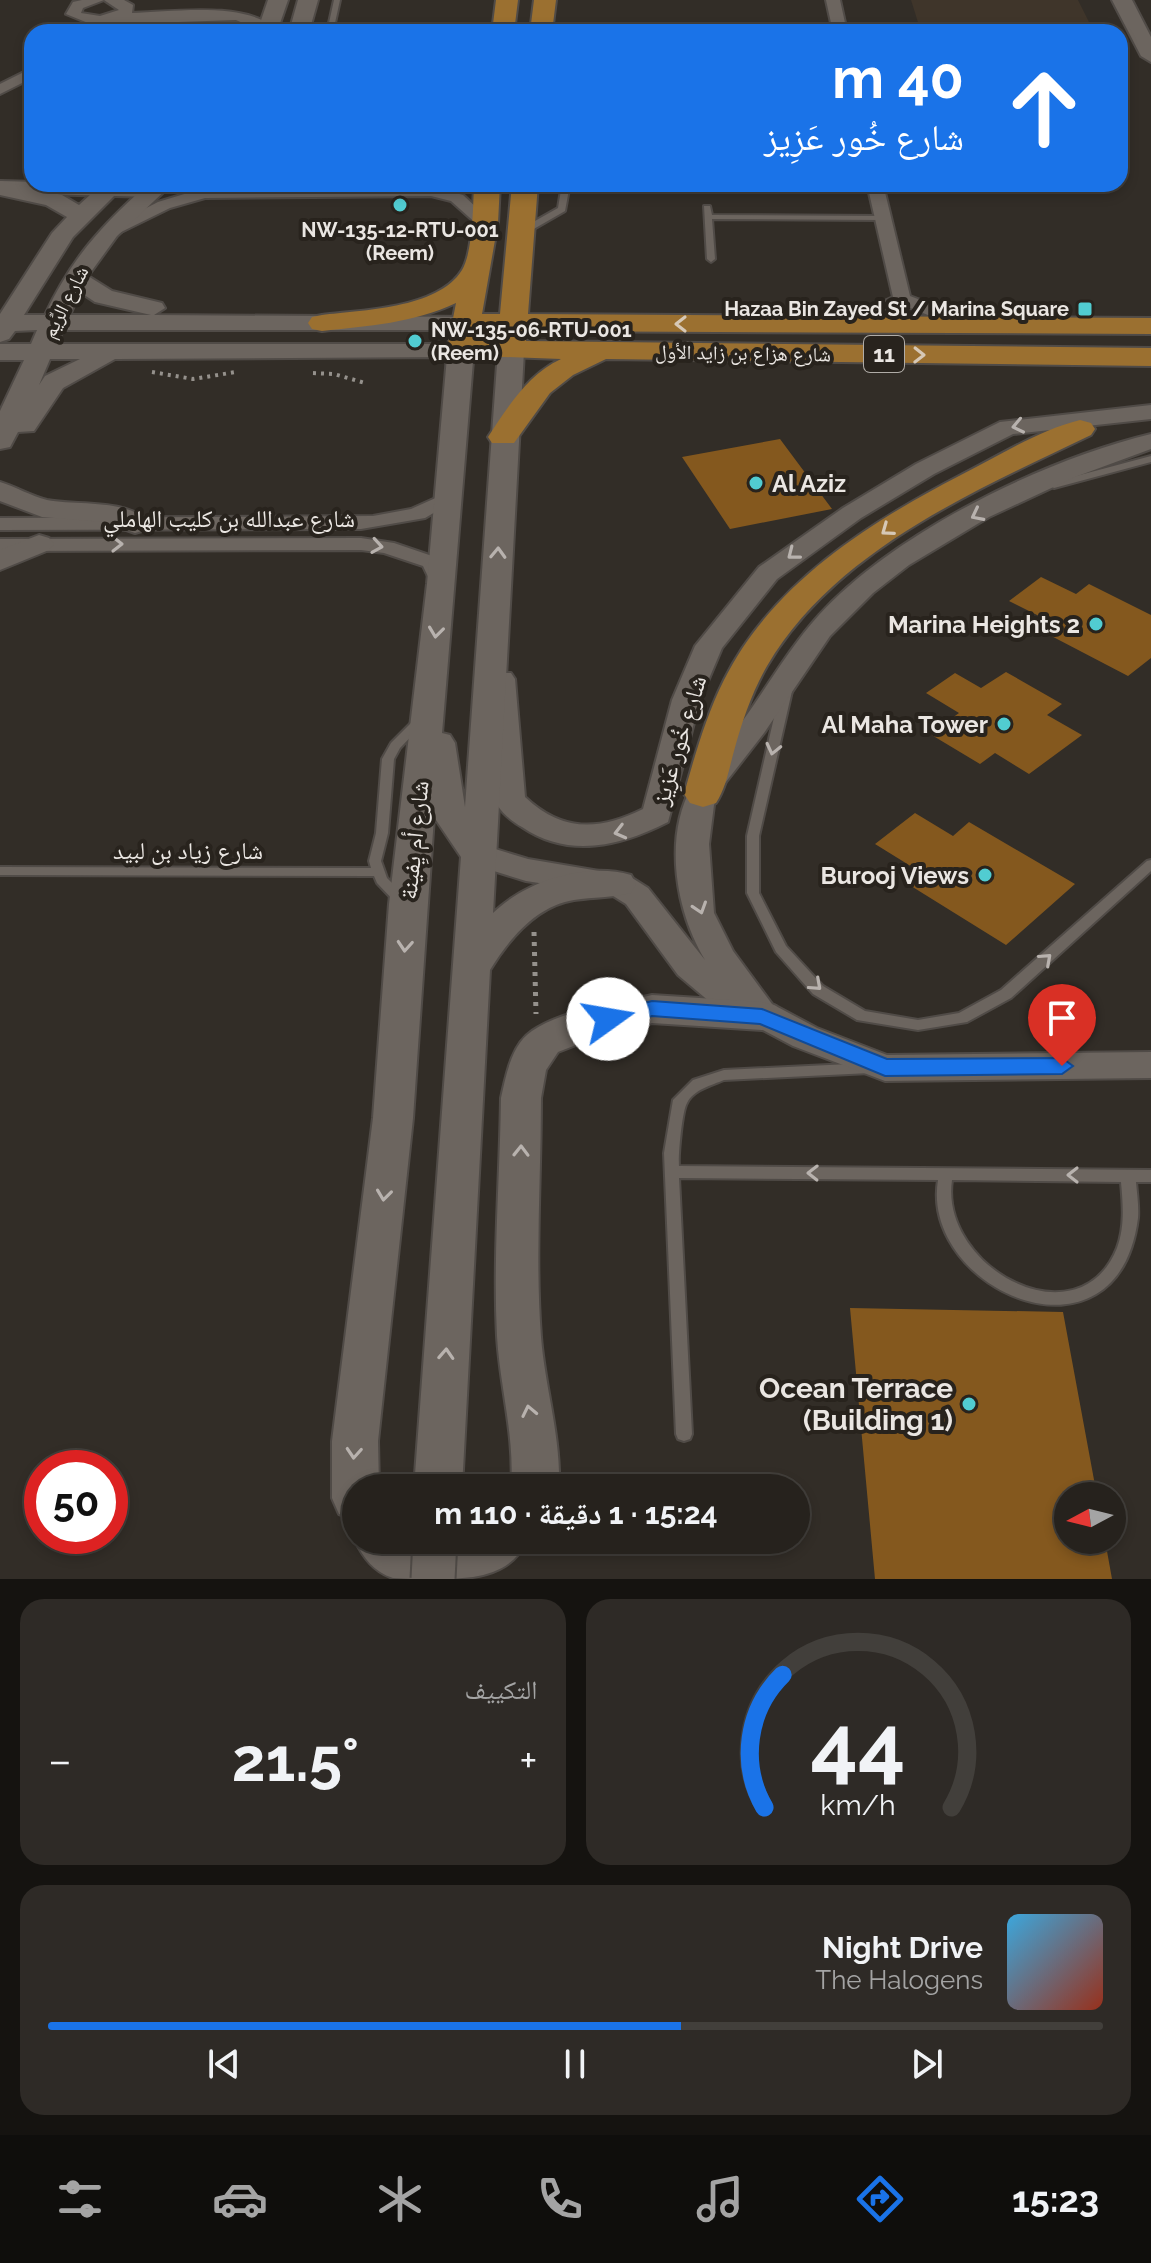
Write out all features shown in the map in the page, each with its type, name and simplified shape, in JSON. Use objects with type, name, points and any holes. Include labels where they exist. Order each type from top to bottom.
[{"type":"main road","points":[[269,24],[278,0]]},
{"type":"main road","points":[[301,24],[308,0]]},
{"type":"main road","points":[[504,24],[507,0]]},
{"type":"main road","points":[[542,24],[545,0]]},
{"type":"main road","points":[[1122,0],[1151,56]]},
{"type":"main road","points":[[0,187],[54,200],[79,215]]},
{"type":"main road","name":"شارع الرِّيم","points":[[2,327],[79,215],[106,192]]},
{"type":"main road","name":"شارع الرِّيم","points":[[1,440],[74,278],[109,231],[152,192]]},
{"type":"main road","name":"شارع أم يِفينة","points":[[354,1474],[393,1118],[407,904],[442,584],[464,336],[485,223],[487,192]]},
{"type":"main road","points":[[439,1474],[460,1105],[496,617],[503,437],[524,192]]},
{"type":"main road","points":[[0,286],[33,256],[59,241]]},
{"type":"main road","points":[[322,323],[435,304],[463,289],[477,270]]},
{"type":"main road","points":[[518,277],[554,302],[631,323]]},
{"type":"main road","points":[[74,278],[104,297],[172,312],[194,323]]},
{"type":"main road","name":"شارع هزاع بن زايد الأول","points":[[2,327],[53,322],[322,323],[464,336],[514,337],[617,352],[1151,357]]},
{"type":"main road","name":"شارع هزاع بن زايد الأول","points":[[514,337],[631,323],[1151,326]]},
{"type":"main road","name":"شارع هزاع بن زايد الأول","points":[[0,352],[39,352],[139,361],[356,352],[464,336]]},
{"type":"main road","points":[[356,352],[431,375],[457,415]]},
{"type":"main road","points":[[503,437],[535,387],[551,374],[587,358],[617,352]]},
{"type":"main road","points":[[1,440],[24,425],[44,393],[66,373],[87,362],[139,361]]},
{"type":"main road","points":[[703,794],[723,722],[752,662],[783,618],[892,526],[958,488],[1080,429]]},
{"type":"main road","points":[[0,491],[42,508],[109,514],[135,524]]},
{"type":"main road","points":[[0,561],[39,544]]},
{"type":"main road","points":[[426,717],[439,747],[445,806],[452,825],[479,855]]},
{"type":"main road","points":[[471,971],[490,935],[520,907],[566,888],[618,884]]},
{"type":"main road","points":[[535,1474],[536,1456],[519,1336],[521,1098],[527,1067],[544,1042],[586,1025],[652,1009],[762,1016]]},
{"type":"main road","points":[[392,1554],[415,1563],[450,1566],[485,1554]]},
{"type":"main road","points":[[433,1579],[434,1554]]},
{"type":"street","points":[[80,24],[73,14],[74,8],[98,0]]},
{"type":"street","points":[[183,14],[244,13],[278,0]]},
{"type":"street","points":[[833,0],[838,24]]},
{"type":"street","points":[[90,24],[117,8],[242,17],[254,24]]},
{"type":"street","points":[[0,90],[24,76]]},
{"type":"street","points":[[0,173],[24,173]]},
{"type":"street","points":[[0,187],[24,187]]},
{"type":"street","points":[[109,231],[177,199],[210,192]]},
{"type":"street","points":[[409,192],[444,194],[465,204],[485,223]]},
{"type":"street","points":[[877,192],[902,299]]},
{"type":"street","points":[[849,325],[902,299],[969,325]]},
{"type":"street","name":"شارع خُور عَزِيز","points":[[496,617],[510,800],[535,824],[561,835],[626,832],[657,815],[686,700],[709,646],[768,573],[852,513],[925,469],[1008,427],[1151,412]]},
{"type":"street","points":[[762,1016],[715,950],[695,899],[695,835],[703,794],[831,618],[882,575],[962,522],[1015,495],[1073,467],[1151,441]]},
{"type":"street","name":"شارع عبدالله بن كليب الهاملي","points":[[0,524],[345,523],[406,518],[431,511],[449,498]]},
{"type":"street","points":[[336,544],[346,535],[345,523]]},
{"type":"street","name":"شارع عبدالله بن كليب الهاملي","points":[[0,545],[336,544],[387,547],[431,562],[442,584]]},
{"type":"street","points":[[479,855],[526,870],[618,884],[637,896],[675,947],[705,980],[762,1016],[885,1068],[1151,1065]]},
{"type":"lane","points":[[332,24],[337,0]]},
{"type":"lane","points":[[522,232],[562,209],[565,192]]},
{"type":"lane","points":[[711,259],[708,213],[883,218]]},
{"type":"lane","points":[[1015,495],[1151,459]]},
{"type":"lane","points":[[790,673],[753,836],[753,893],[781,949],[818,990],[862,1016],[918,1025],[962,1018],[1006,994],[1151,864]]},
{"type":"lane","points":[[407,904],[388,889],[376,872],[388,759],[404,735],[426,717]]},
{"type":"lane","name":"شارع زياد بن لبيد","points":[[0,871],[376,872]]},
{"type":"lane","points":[[684,1434],[672,1172],[672,1135],[680,1100],[698,1084],[724,1075],[885,1068]]},
{"type":"lane","points":[[672,1172],[1151,1176]]},
{"type":"lane","points":[[946,1175],[943,1201],[950,1228],[965,1252],[992,1278],[1025,1294],[1060,1302],[1095,1298],[1123,1285]]},
{"type":"lane","points":[[1128,1175],[1139,1192],[1148,1218]]},
{"type":"path","points":[[139,361],[164,378],[222,376],[245,370]]},
{"type":"path","points":[[304,372],[334,374],[365,383]]},
{"type":"path","points":[[520,907],[533,917],[537,1031],[544,1042]]},
{"type":"shaded area","points":[[911,0],[1078,0],[1090,24],[918,24]]},
{"type":"building","name":"Al Aziz","points":[[780,439],[832,509],[730,529],[682,457]]},
{"type":"building","name":"Marina Heights 2","points":[[1041,577],[1076,594],[1089,584],[1151,615],[1151,658],[1128,676],[1036,628],[1047,620],[1009,601]]},
{"type":"building","name":"Al Maha Tower","points":[[1006,672],[1062,704],[1047,715],[1082,735],[1029,774],[995,753],[980,764],[930,734],[959,713],[926,693],[955,673],[981,688]]},
{"type":"building","name":"Burooj Views","points":[[915,813],[953,836],[969,822],[1075,884],[1006,945],[903,881],[917,870],[875,844]]},
{"type":"building","name":"Ocean Terrace (Building 1)","points":[[850,1308],[1063,1312],[1094,1482],[1054,1482],[1054,1554],[1108,1554],[1112,1579],[875,1579]]},
{"type":"place","name":"NW-135-12-RTU-001 (Reem)","points":[[400,205]]},
{"type":"place","name":"Hazaa Bin Zayed St / Marina Square","points":[[1085,309]]},
{"type":"place","name":"NW-135-06-RTU-001 (Reem)","points":[[415,341]]},
{"type":"place","name":"Al Aziz","points":[[756,483]]},
{"type":"place","name":"Marina Heights 2","points":[[1096,624]]},
{"type":"place","name":"Al Maha Tower","points":[[1004,724]]},
{"type":"place","name":"Burooj Views","points":[[985,875]]},
{"type":"place","name":"Ocean Terrace (Building 1)","points":[[969,1404]]},
{"type":"route","points":[[608,1019],[652,1009],[762,1016],[805,1037],[885,1068],[1062,1066]]}]
